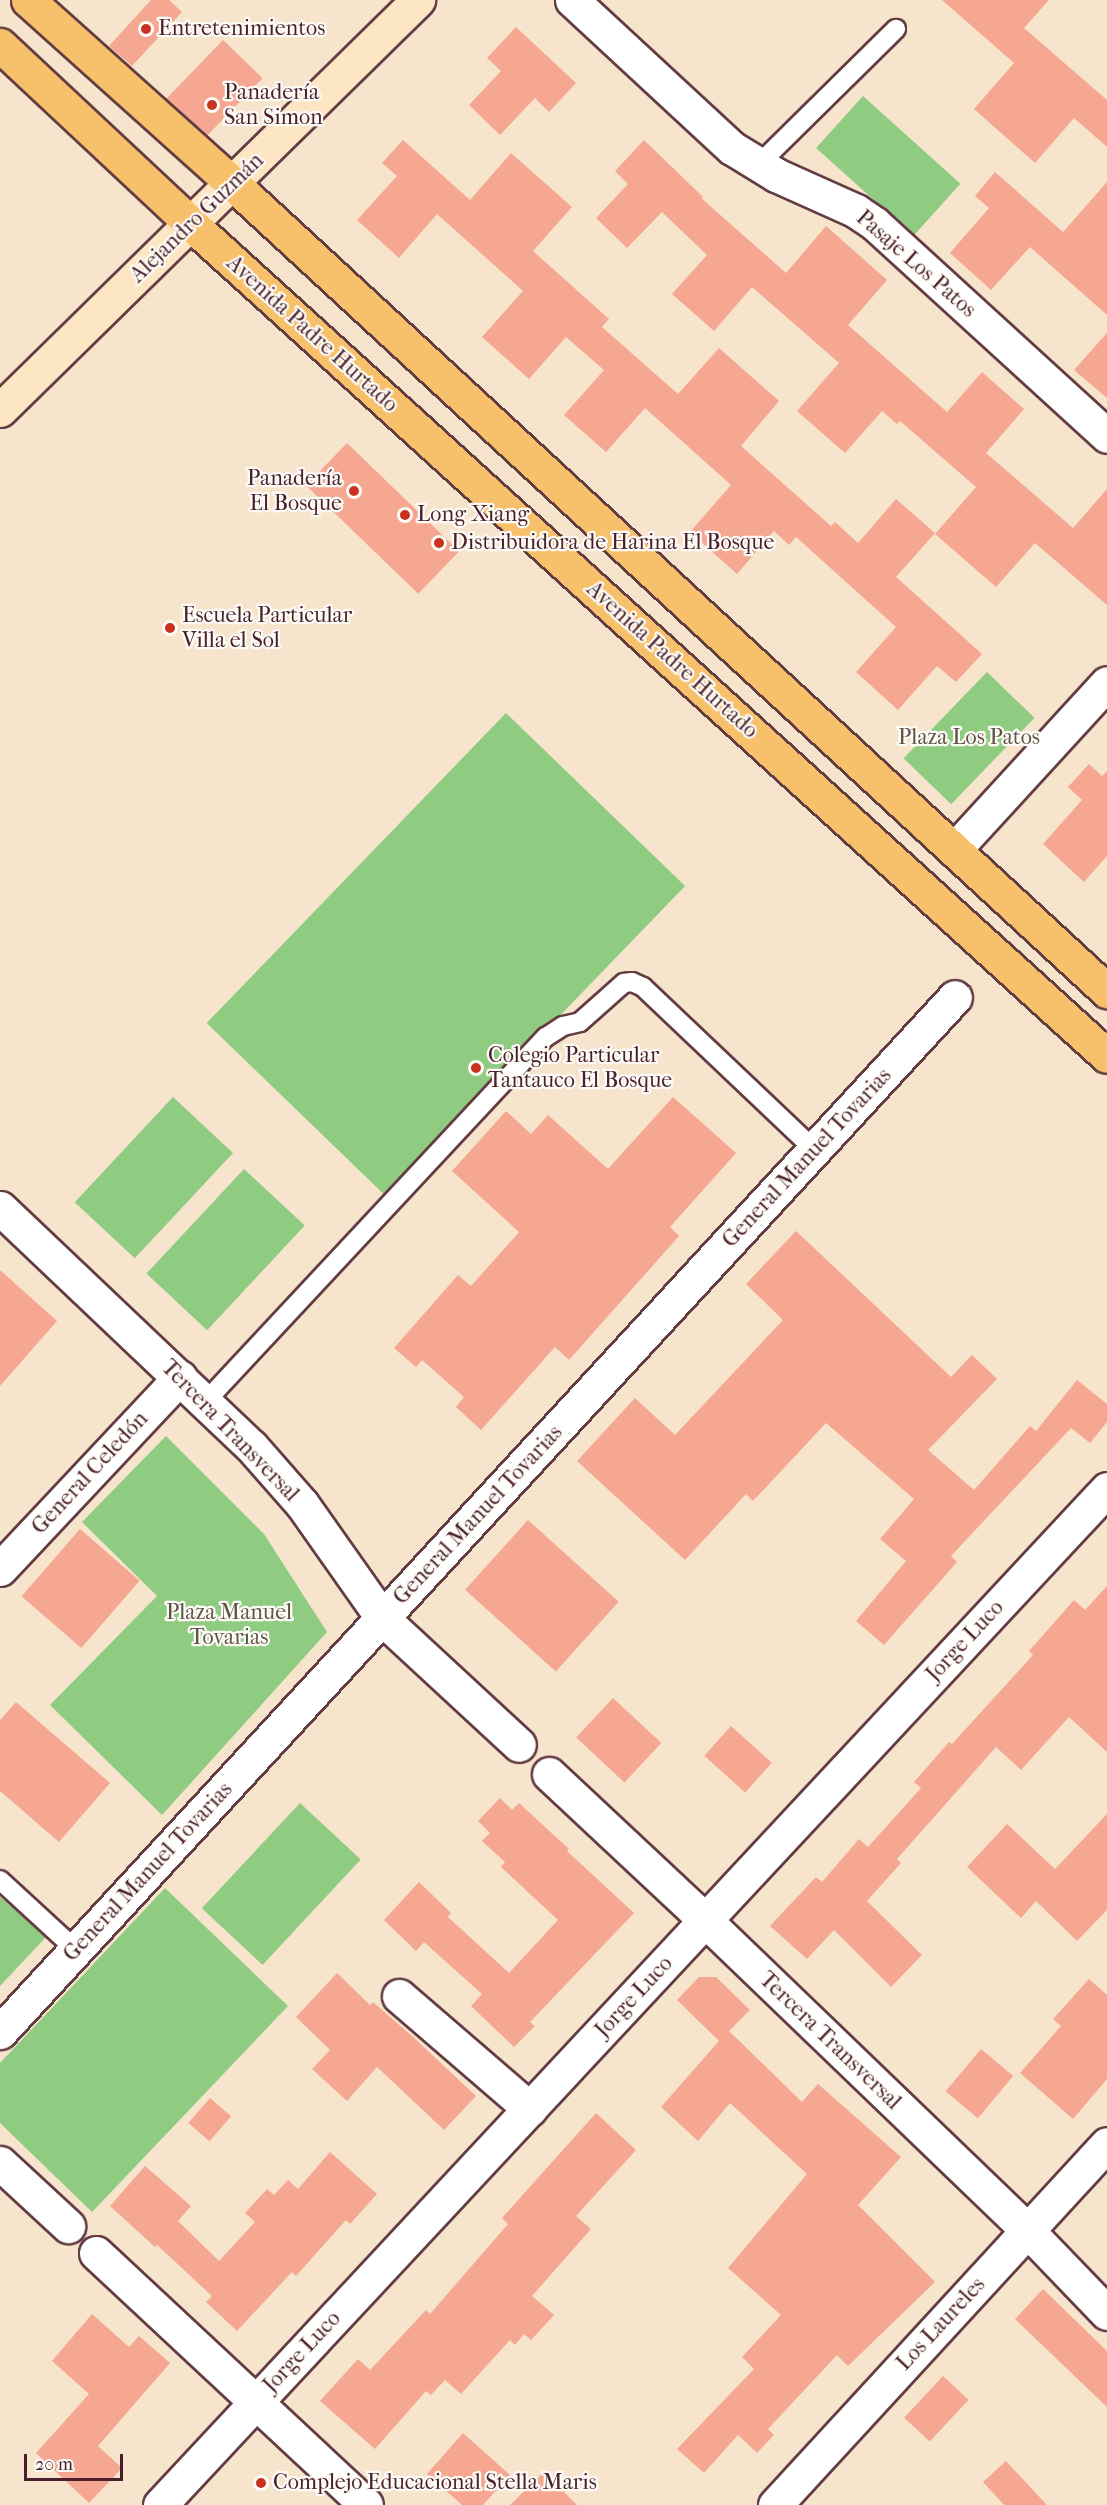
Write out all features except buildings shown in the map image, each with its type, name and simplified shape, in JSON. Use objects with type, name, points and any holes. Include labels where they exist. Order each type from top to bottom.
[{"type":"main road","points":[[28,0],[233,184],[1107,991]]},
{"type":"main road","name":"Avenida Padre Hurtado","points":[[0,45],[191,224],[1107,1056]]},
{"type":"street","name":"Alejandro Guzmán","points":[[2,403],[233,184],[418,0]]},
{"type":"street","name":"Pasaje Los Patos","points":[[572,0],[709,127],[758,165],[856,211],[875,224],[1107,436]]},
{"type":"street","points":[[954,850],[1107,683]]},
{"type":"street","name":"General Manuel Tovarias","points":[[0,2032],[955,997]]},
{"type":"street","name":"Tercera Transversal","points":[[0,1208],[251,1446],[302,1504],[383,1619],[519,1745]]},
{"type":"street","name":"General Celedón","points":[[0,1569],[180,1377]]},
{"type":"street","name":"Jorge Luco","points":[[160,2505],[1107,1489]]},
{"type":"street","name":"Tercera Transversal","points":[[549,1774],[705,1920],[1027,2230],[1107,2313]]},
{"type":"street","points":[[399,1996],[530,2109]]},
{"type":"street","name":"Los Laureles","points":[[775,2505],[1107,2144]]},
{"type":"street","points":[[0,2163],[68,2226]]},
{"type":"street","points":[[96,2253],[366,2505]]},
{"type":"lane","points":[[758,165],[896,29]]},
{"type":"lane","points":[[206,1401],[546,1036],[563,1026],[580,1022],[624,983],[632,982],[643,987],[815,1149]]},
{"type":"lane","points":[[0,1880],[76,1950]]},
{"type":"green space","points":[[863,96],[960,184],[914,236],[816,148]]},
{"type":"green space","name":"Plaza Los Patos","points":[[987,672],[1034,718],[951,804],[904,758]]},
{"type":"green space","points":[[506,713],[685,886],[386,1196],[207,1023]]},
{"type":"green space","points":[[173,1097],[233,1153],[135,1258],[75,1202]]},
{"type":"green space","points":[[244,1169],[305,1226],[207,1330],[146,1274]]},
{"type":"green space","name":"Plaza Manuel Tovarias","points":[[166,1436],[264,1534],[327,1632],[162,1815],[50,1705],[157,1596],[82,1522]]},
{"type":"green space","points":[[300,1803],[361,1860],[262,1965],[202,1908]]},
{"type":"green space","points":[[165,1888],[288,2006],[92,2212],[0,2123],[0,2063]]},
{"type":"green space","points":[[0,1897],[47,1936],[0,1986]]},
{"type":"place","name":"Entretenimientos","points":[[146,29]]},
{"type":"place","name":"Panadería San Simon","points":[[212,105]]},
{"type":"place","name":"Panadería El Bosque","points":[[354,491]]},
{"type":"place","name":"Long Xiang","points":[[405,515]]},
{"type":"place","name":"Distribuidora de Harina El Bosque","points":[[439,543]]},
{"type":"place","name":"Escuela Particular Villa el Sol","points":[[170,628]]},
{"type":"place","name":"Colegio Particular Tantauco El Bosque","points":[[476,1068]]},
{"type":"place","name":"Complejo Educacional Stella Maris","points":[[261,2483]]}]
